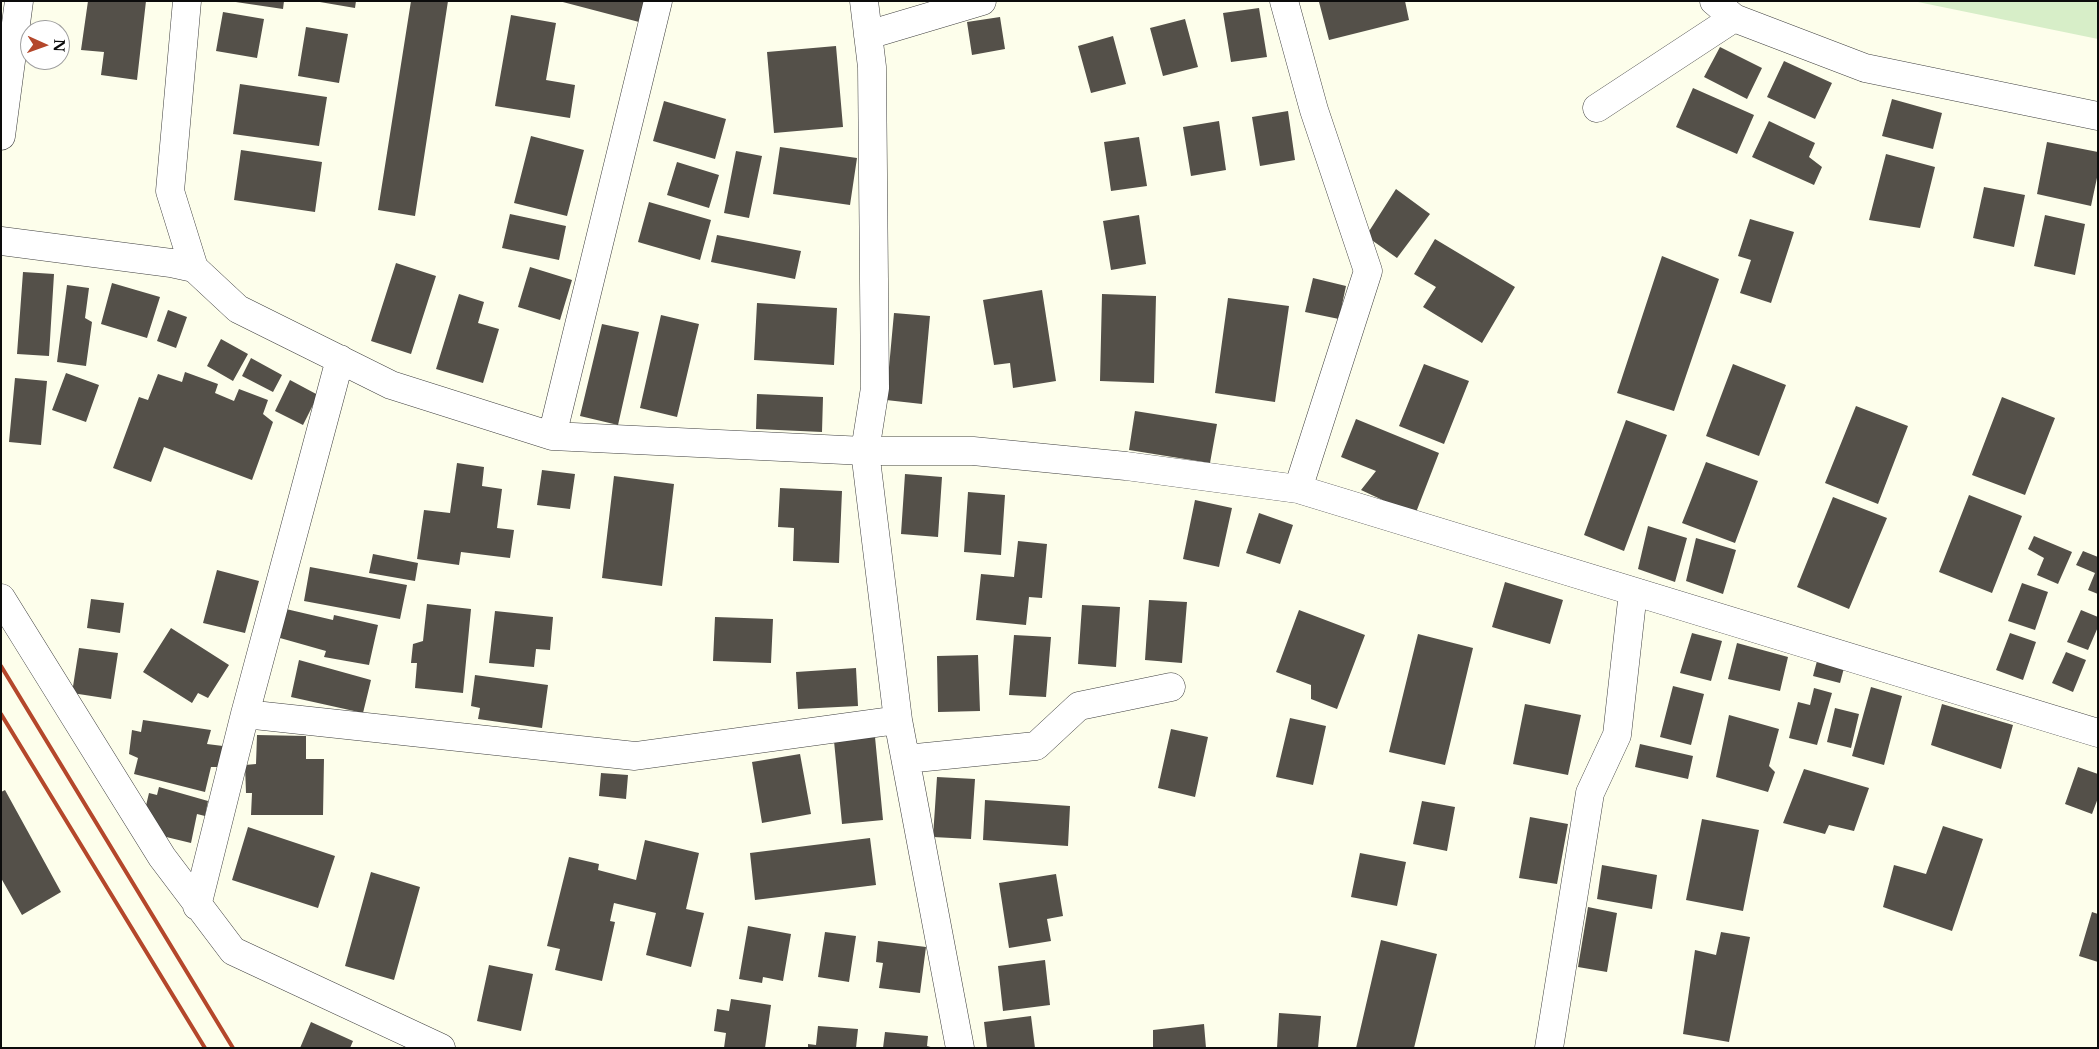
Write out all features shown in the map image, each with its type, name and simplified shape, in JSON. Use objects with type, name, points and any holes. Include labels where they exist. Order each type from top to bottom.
[{"type":"street","points":[[1,136],[19,1]]},
{"type":"street","points":[[187,1],[170,191],[194,268],[238,309],[391,384],[552,436],[865,451],[973,451],[1126,466],[1298,488],[1632,592],[2098,733]]},
{"type":"street","points":[[552,436],[658,1]]},
{"type":"street","points":[[864,1],[872,67],[875,388],[865,451],[898,720],[960,1048]]},
{"type":"street","points":[[868,34],[982,1]]},
{"type":"street","points":[[1284,1],[1314,110],[1368,271],[1298,488]]},
{"type":"street","points":[[1597,108],[1724,10],[1865,68],[2098,116]]},
{"type":"street","points":[[1,241],[171,263],[194,268]]},
{"type":"street","points":[[198,906],[245,714],[340,360]]},
{"type":"street","points":[[1549,1048],[1590,793],[1617,735],[1632,592]]},
{"type":"street","points":[[1,598],[162,857],[232,950],[441,1048]]},
{"type":"street","points":[[906,759],[1036,746],[1080,706],[1171,688]]},
{"type":"street","points":[[245,714],[635,756],[898,720]]},
{"type":"green space","points":[[1913,1],[2098,1],[2098,39]]},
{"type":"building","points":[[88,1],[146,1],[137,80],[101,75],[104,52],[81,50]]},
{"type":"building","points":[[229,1],[284,1],[283,9]]},
{"type":"building","points":[[314,1],[356,1],[355,8]]},
{"type":"building","points":[[411,1],[448,1],[415,216],[378,210]]},
{"type":"building","points":[[559,1],[644,1],[639,22]]},
{"type":"building","points":[[1405,1],[1409,20],[1329,40],[1319,2]]},
{"type":"building","points":[[1259,8],[1267,57],[1231,62],[1223,13]]},
{"type":"building","points":[[223,12],[264,19],[257,58],[216,51]]},
{"type":"building","points":[[511,15],[556,23],[546,80],[575,85],[570,118],[495,106]]},
{"type":"building","points":[[1000,17],[1005,49],[972,55],[967,22]]},
{"type":"building","points":[[1185,19],[1198,67],[1163,76],[1150,28]]},
{"type":"building","points":[[306,27],[348,34],[339,83],[298,76]]},
{"type":"building","points":[[1113,36],[1126,84],[1091,93],[1078,46]]},
{"type":"building","points":[[836,46],[843,127],[774,133],[767,52]]},
{"type":"building","points":[[1720,47],[1762,68],[1747,99],[1704,77]]},
{"type":"building","points":[[1784,61],[1832,83],[1815,119],[1767,97]]},
{"type":"building","points":[[240,84],[327,97],[319,146],[233,134]]},
{"type":"building","points":[[1693,88],[1754,115],[1737,154],[1676,127]]},
{"type":"building","points":[[1892,99],[1942,113],[1933,149],[1882,136]]},
{"type":"building","points":[[664,101],[726,119],[715,159],[653,141]]},
{"type":"building","points":[[1288,111],[1295,160],[1260,166],[1252,117]]},
{"type":"building","points":[[1219,121],[1226,170],[1191,176],[1183,127]]},
{"type":"building","points":[[1769,121],[1815,143],[1809,157],[1822,167],[1814,185],[1752,157]]},
{"type":"building","points":[[531,136],[584,150],[567,216],[514,203]]},
{"type":"building","points":[[1139,137],[1147,186],[1111,191],[1104,142]]},
{"type":"building","points":[[2047,142],[2098,152],[2098,173],[2091,206],[2037,194]]},
{"type":"building","points":[[780,147],[857,158],[850,205],[773,194]]},
{"type":"building","points":[[241,150],[322,162],[315,212],[234,200]]},
{"type":"building","points":[[736,151],[762,156],[749,218],[724,213]]},
{"type":"building","points":[[1886,154],[1935,167],[1920,228],[1869,220]]},
{"type":"building","points":[[677,162],[719,175],[709,208],[667,195]]},
{"type":"building","points":[[1984,187],[2025,195],[2014,247],[1973,238]]},
{"type":"building","points":[[1396,189],[1430,214],[1397,258],[1366,236]]},
{"type":"building","points":[[649,202],[711,220],[700,260],[638,242]]},
{"type":"building","points":[[510,214],[566,226],[559,260],[502,248]]},
{"type":"building","points":[[1139,215],[1146,264],[1111,270],[1103,221]]},
{"type":"building","points":[[2045,215],[2085,224],[2075,275],[2034,266]]},
{"type":"building","points":[[1750,219],[1794,232],[1771,303],[1740,293],[1751,260],[1738,256]]},
{"type":"building","points":[[717,235],[801,251],[795,279],[711,262]]},
{"type":"building","points":[[1435,239],[1515,287],[1482,343],[1423,307],[1436,287],[1414,274]]},
{"type":"building","points":[[1662,256],[1719,279],[1674,411],[1617,393]]},
{"type":"building","points":[[396,263],[436,276],[411,354],[371,341]]},
{"type":"building","points":[[530,267],[572,280],[560,320],[518,307]]},
{"type":"building","points":[[23,272],[54,274],[49,356],[17,354]]},
{"type":"building","points":[[1313,278],[1346,286],[1339,319],[1305,312]]},
{"type":"building","points":[[112,283],[160,297],[147,338],[101,324]]},
{"type":"building","points":[[67,285],[89,288],[85,318],[92,322],[86,366],[57,362]]},
{"type":"building","points":[[1042,290],[1056,381],[1013,388],[1010,363],[994,365],[983,300]]},
{"type":"building","points":[[459,294],[484,302],[478,323],[499,329],[483,383],[436,369]]},
{"type":"building","points":[[1102,294],[1156,296],[1154,383],[1100,381]]},
{"type":"building","points":[[1228,298],[1289,306],[1275,402],[1215,393]]},
{"type":"building","points":[[757,303],[837,308],[834,365],[754,360]]},
{"type":"building","points":[[168,310],[187,317],[176,348],[157,341]]},
{"type":"building","points":[[894,313],[930,316],[922,404],[886,400]]},
{"type":"building","points":[[661,315],[699,324],[677,417],[640,408]]},
{"type":"building","points":[[602,324],[639,332],[618,425],[580,416]]},
{"type":"building","points":[[221,339],[248,354],[233,381],[207,366]]},
{"type":"building","points":[[251,358],[282,375],[273,392],[242,376]]},
{"type":"building","points":[[1424,364],[1469,381],[1444,444],[1399,426]]},
{"type":"building","points":[[1733,364],[1786,385],[1759,456],[1706,436]]},
{"type":"building","points":[[185,372],[218,384],[215,393],[234,401],[239,389],[268,400],[263,414],[273,422],[252,480],[164,447],[151,482],[113,468],[139,397],[148,400],[158,374],[182,382]]},
{"type":"building","points":[[66,373],[99,385],[86,422],[52,410]]},
{"type":"building","points":[[15,378],[47,381],[41,445],[9,442]]},
{"type":"building","points":[[290,380],[318,395],[303,425],[275,411]]},
{"type":"building","points":[[757,394],[823,397],[822,432],[756,429]]},
{"type":"building","points":[[2002,397],[2055,418],[2025,495],[1972,475]]},
{"type":"building","points":[[1856,406],[1908,426],[1878,504],[1825,483]]},
{"type":"building","points":[[1135,411],[1217,424],[1210,463],[1129,450]]},
{"type":"building","points":[[1356,419],[1439,453],[1415,515],[1361,490],[1376,471],[1341,457]]},
{"type":"building","points":[[1626,420],[1667,435],[1624,551],[1584,535]]},
{"type":"building","points":[[1706,462],[1758,481],[1735,543],[1682,523]]},
{"type":"building","points":[[457,463],[484,467],[482,486],[502,489],[497,528],[514,530],[510,558],[461,552],[459,565],[417,559],[424,510],[450,513]]},
{"type":"building","points":[[542,470],[575,474],[570,509],[537,505]]},
{"type":"building","points":[[905,474],[942,477],[938,537],[901,534]]},
{"type":"building","points":[[614,476],[674,484],[662,586],[602,578]]},
{"type":"building","points":[[780,488],[842,491],[839,563],[793,561],[794,528],[778,527]]},
{"type":"building","points":[[968,492],[1005,495],[1001,555],[964,552]]},
{"type":"building","points":[[1969,495],[2022,516],[1992,593],[1939,572]]},
{"type":"building","points":[[1833,497],[1887,518],[1849,609],[1797,587]]},
{"type":"building","points":[[1195,500],[1232,508],[1219,567],[1183,559]]},
{"type":"building","points":[[1259,513],[1293,525],[1280,564],[1246,553]]},
{"type":"building","points":[[1648,526],[1687,538],[1675,582],[1638,569]]},
{"type":"building","points":[[2034,536],[2072,552],[2058,584],[2037,575],[2044,558],[2028,549]]},
{"type":"building","points":[[1696,538],[1736,550],[1723,594],[1686,581]]},
{"type":"building","points":[[1018,541],[1047,544],[1042,598],[1029,597],[1026,625],[976,620],[981,574],[1014,577]]},
{"type":"building","points":[[2083,551],[2098,557],[2098,594],[2088,590],[2095,573],[2076,565]]},
{"type":"building","points":[[373,554],[418,563],[415,581],[369,573]]},
{"type":"building","points":[[310,567],[407,585],[400,619],[304,601]]},
{"type":"building","points":[[217,570],[259,581],[245,633],[203,623]]},
{"type":"building","points":[[1505,582],[1563,600],[1550,644],[1492,627]]},
{"type":"building","points":[[2022,583],[2048,592],[2035,630],[2008,621]]},
{"type":"building","points":[[91,599],[124,603],[120,633],[87,628]]},
{"type":"building","points":[[1149,600],[1187,602],[1182,663],[1145,660]]},
{"type":"building","points":[[427,604],[471,609],[463,693],[415,688],[417,663],[411,663],[413,644],[423,641]]},
{"type":"building","points":[[1082,605],[1120,607],[1116,667],[1078,664]]},
{"type":"building","points":[[286,609],[333,620],[334,615],[378,625],[369,665],[324,657],[326,651],[280,638]]},
{"type":"building","points":[[1299,610],[1365,635],[1337,709],[1311,699],[1311,685],[1276,672]]},
{"type":"building","points":[[2081,610],[2098,617],[2098,627],[2088,650],[2067,642]]},
{"type":"building","points":[[495,611],[553,617],[550,650],[536,649],[534,667],[489,663]]},
{"type":"building","points":[[715,617],[773,619],[771,663],[713,661]]},
{"type":"building","points":[[171,628],[229,665],[208,698],[198,693],[192,703],[143,672]]},
{"type":"building","points":[[1692,633],[1722,641],[1711,681],[1680,673]]},
{"type":"building","points":[[2010,633],[2036,642],[2023,680],[1996,670]]},
{"type":"building","points":[[1418,634],[1473,648],[1445,765],[1389,752]]},
{"type":"building","points":[[1014,635],[1051,637],[1046,697],[1009,695]]},
{"type":"building","points":[[1737,643],[1788,657],[1780,691],[1728,679]]},
{"type":"building","points":[[79,648],[118,653],[111,699],[72,693]]},
{"type":"building","points":[[2066,652],[2086,660],[2073,692],[2052,683]]},
{"type":"building","points":[[978,655],[980,711],[938,712],[937,656]]},
{"type":"building","points":[[299,660],[371,680],[363,713],[291,697]]},
{"type":"building","points":[[1817,661],[1844,668],[1840,683],[1813,676]]},
{"type":"building","points":[[856,668],[858,706],[798,709],[796,672]]},
{"type":"building","points":[[475,675],[548,685],[542,728],[478,719],[480,708],[471,706]]},
{"type":"building","points":[[1673,686],[1704,694],[1691,745],[1660,737]]},
{"type":"building","points":[[1871,687],[1902,696],[1884,765],[1852,756]]},
{"type":"building","points":[[1814,688],[1832,693],[1817,745],[1789,738],[1798,702],[1810,705]]},
{"type":"building","points":[[1525,704],[1581,715],[1568,775],[1513,764]]},
{"type":"building","points":[[1942,704],[2013,725],[2001,769],[1931,745]]},
{"type":"building","points":[[1835,708],[1859,714],[1851,748],[1827,742]]},
{"type":"building","points":[[1729,715],[1779,729],[1769,766],[1775,772],[1768,792],[1716,777]]},
{"type":"building","points":[[1290,718],[1326,726],[1313,785],[1276,777]]},
{"type":"building","points":[[143,720],[211,730],[207,744],[223,746],[218,767],[211,767],[205,792],[134,774],[138,758],[129,754],[132,730],[141,732]]},
{"type":"building","points":[[1171,729],[1208,737],[1195,797],[1158,788]]},
{"type":"building","points":[[257,735],[306,736],[306,759],[324,759],[323,815],[251,815],[252,793],[246,793],[245,765],[256,764]]},
{"type":"building","points":[[875,737],[883,820],[842,824],[834,741]]},
{"type":"building","points":[[1640,744],[1693,756],[1688,779],[1635,767]]},
{"type":"building","points":[[800,754],[811,814],[762,823],[752,762]]},
{"type":"building","points":[[2078,767],[2098,774],[2098,798],[2092,814],[2065,804]]},
{"type":"building","points":[[1804,769],[1869,788],[1854,831],[1829,825],[1825,834],[1783,823]]},
{"type":"building","points":[[601,773],[628,775],[626,799],[599,796]]},
{"type":"building","points":[[937,777],[975,779],[971,839],[933,837]]},
{"type":"building","points":[[159,787],[208,801],[205,816],[197,814],[191,843],[158,835],[144,814],[149,793],[157,795]]},
{"type":"building","points":[[5,790],[61,892],[22,915],[1,878],[1,792]]},
{"type":"building","points":[[985,800],[1070,806],[1068,846],[983,840]]},
{"type":"building","points":[[1422,801],[1455,807],[1447,851],[1413,844]]},
{"type":"building","points":[[1530,817],[1568,824],[1557,884],[1519,878]]},
{"type":"building","points":[[1702,819],[1759,830],[1743,911],[1686,900]]},
{"type":"building","points":[[1943,826],[1983,839],[1952,931],[1883,907],[1894,865],[1926,874]]},
{"type":"building","points":[[248,827],[335,856],[318,908],[232,880]]},
{"type":"building","points":[[870,838],[876,885],[755,900],[750,853]]},
{"type":"building","points":[[645,840],[699,853],[686,909],[704,913],[691,967],[646,955],[656,913],[614,903],[610,921],[615,922],[602,981],[555,970],[560,949],[547,946],[569,857],[599,864],[598,870],[636,880]]},
{"type":"building","points":[[1360,853],[1406,862],[1397,906],[1351,897]]},
{"type":"building","points":[[1602,865],[1657,875],[1652,909],[1597,899]]},
{"type":"building","points":[[371,872],[420,887],[394,980],[345,966]]},
{"type":"building","points":[[1056,874],[1063,916],[1047,919],[1051,941],[1009,948],[999,883]]},
{"type":"building","points":[[1588,907],[1617,913],[1607,972],[1578,967]]},
{"type":"building","points":[[2092,912],[2098,914],[2098,962],[2079,956]]},
{"type":"building","points":[[748,926],[791,934],[783,981],[763,977],[762,983],[739,979]]},
{"type":"building","points":[[825,932],[856,936],[849,982],[818,977]]},
{"type":"building","points":[[1721,932],[1750,937],[1729,1042],[1683,1034],[1695,950],[1716,955]]},
{"type":"building","points":[[1381,940],[1437,954],[1414,1048],[1356,1048]]},
{"type":"building","points":[[878,941],[926,947],[920,993],[879,988],[883,963],[876,962]]},
{"type":"building","points":[[1045,960],[1050,1005],[1003,1011],[998,966]]},
{"type":"building","points":[[489,965],[533,974],[521,1031],[477,1021]]},
{"type":"building","points":[[731,999],[771,1005],[765,1048],[724,1048],[726,1033],[714,1031],[717,1009],[729,1011]]},
{"type":"building","points":[[1279,1013],[1321,1016],[1318,1048],[1277,1048]]},
{"type":"building","points":[[1031,1016],[1035,1048],[987,1048],[984,1022]]},
{"type":"building","points":[[311,1022],[353,1041],[350,1048],[300,1048]]},
{"type":"building","points":[[1204,1024],[1206,1048],[1153,1048],[1153,1030]]},
{"type":"building","points":[[818,1026],[858,1029],[856,1048],[808,1048],[808,1044],[816,1045]]},
{"type":"building","points":[[885,1032],[928,1036],[927,1046],[934,1048],[883,1048]]},
{"type":"railway","points":[[1,666],[233,1048]]},
{"type":"railway","points":[[1,714],[205,1048]]}]
